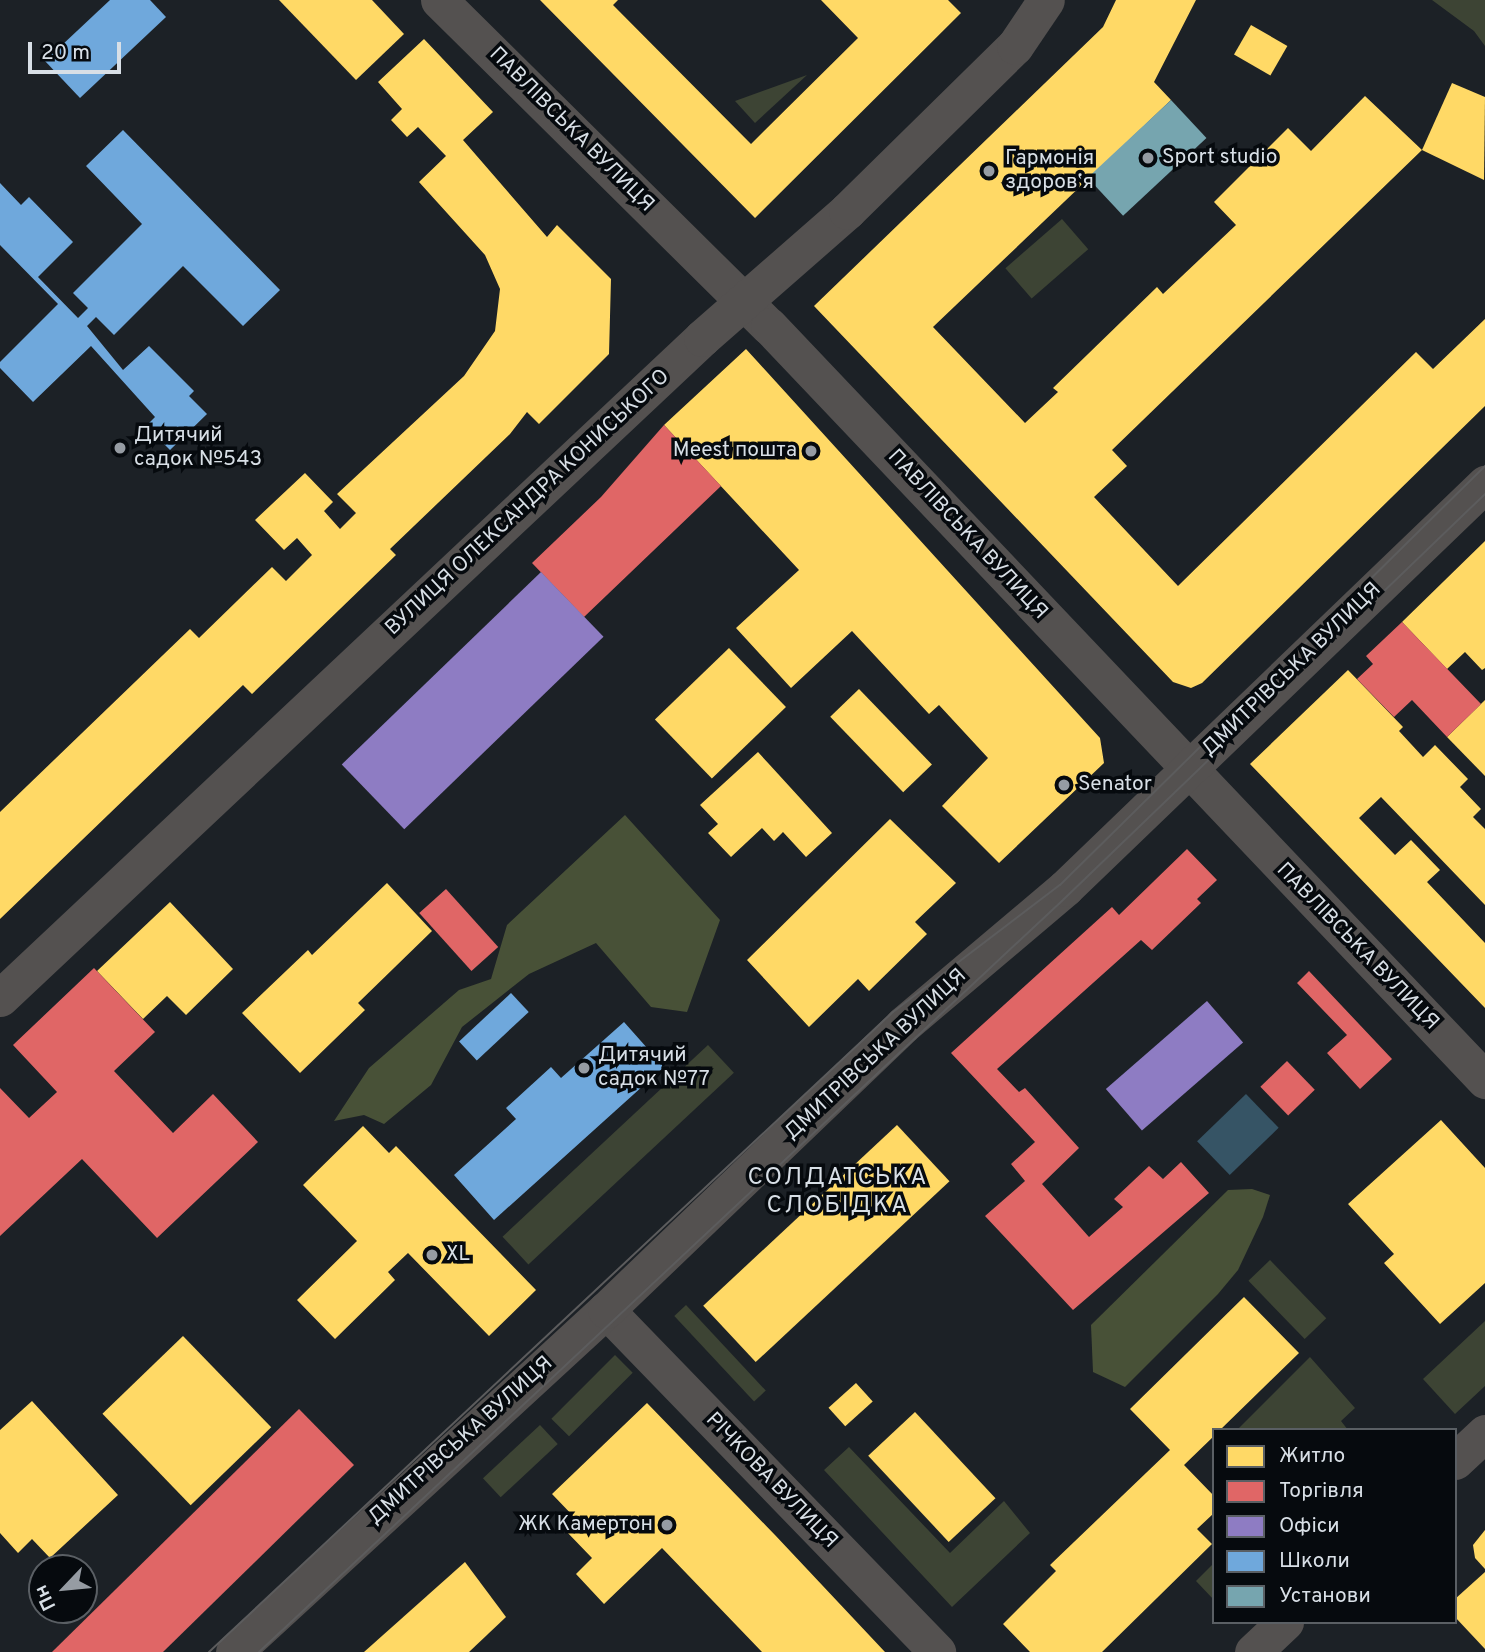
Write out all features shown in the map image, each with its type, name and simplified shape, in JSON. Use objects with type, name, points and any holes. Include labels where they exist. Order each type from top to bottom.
[{"type":"street","name":"ПАВЛІВСЬКА ВУЛИЦЯ","points":[[439,0],[744,303],[1485,1080]]},
{"type":"street","name":"ВУЛИЦЯ ОЛЕКСАНДРА КОНИСЬКОГО","points":[[0,998],[744,303],[846,211],[1015,46],[1046,0]]},
{"type":"street","name":"ДМИТРІВСЬКА ВУЛИЦЯ","points":[[234,1652],[606,1310],[903,1025],[1065,888],[1485,484]]},
{"type":"street","name":"РІЧКОВА ВУЛИЦЯ","points":[[606,1310],[937,1652]]},
{"type":"street","points":[[1457,1459],[1485,1433]]},
{"type":"street","points":[[1253,1652],[1282,1624]]},
{"type":"green space","points":[[1432,0],[1485,0],[1485,46],[1474,31]]},
{"type":"green space","points":[[807,75],[755,123],[735,101]]},
{"type":"green space","points":[[1062,219],[1088,249],[1032,298],[1005,268]]},
{"type":"green space","points":[[625,815],[720,920],[687,1012],[651,1007],[596,943],[529,974],[462,1027],[431,1085],[384,1124],[364,1115],[334,1121],[369,1068],[459,990],[491,979],[507,925]]},
{"type":"green space","points":[[708,1045],[734,1073],[528,1264],[502,1237]]},
{"type":"green space","points":[[1252,1189],[1270,1195],[1263,1217],[1238,1270],[1218,1294],[1125,1387],[1093,1372],[1091,1325],[1228,1190]]},
{"type":"green space","points":[[1270,1260],[1326,1318],[1305,1339],[1248,1281]]},
{"type":"green space","points":[[686,1305],[766,1391],[754,1401],[674,1316]]},
{"type":"green space","points":[[1485,1321],[1485,1386],[1455,1414],[1423,1379]]},
{"type":"green space","points":[[615,1355],[633,1373],[569,1436],[551,1419]]},
{"type":"green space","points":[[1310,1357],[1355,1408],[1341,1421],[1346,1428],[1239,1428]]},
{"type":"green space","points":[[540,1425],[558,1444],[501,1497],[483,1478]]},
{"type":"green space","points":[[849,1447],[950,1553],[1004,1501],[1030,1533],[952,1607],[824,1470]]},
{"type":"green space","points":[[1212,1565],[1212,1598],[1196,1581]]},
{"type":"water","points":[[1246,1094],[1279,1128],[1230,1175],[1197,1141]]},
{"type":"building: Житло","points":[[279,0],[372,0],[404,34],[356,80]]},
{"type":"building: Житло","points":[[540,0],[618,0],[613,5],[751,144],[858,38],[821,0],[948,0],[961,13],[755,218]]},
{"type":"building: Житло","points":[[1116,0],[1196,0],[1154,82],[1171,100],[933,327],[1025,423],[1058,392],[1053,388],[1157,287],[1163,294],[1236,225],[1214,202],[1288,128],[1311,151],[1365,96],[1422,150],[1112,450],[1127,466],[1094,497],[1178,586],[1416,352],[1433,369],[1485,319],[1485,406],[1202,683],[1191,688],[1173,682],[814,306],[1103,27]]},
{"type":"building: Житло","points":[[1251,25],[1287,46],[1270,75],[1234,54]]},
{"type":"building: Житло","points":[[424,39],[493,112],[463,140],[547,237],[557,225],[611,279],[609,354],[539,424],[527,412],[510,434],[390,549],[396,555],[252,694],[243,685],[0,919],[0,812],[190,629],[199,638],[272,567],[286,581],[312,555],[297,538],[284,550],[255,520],[305,473],[333,502],[324,511],[340,529],[356,513],[337,494],[464,376],[495,331],[500,289],[485,255],[419,182],[446,156],[418,127],[407,137],[391,120],[402,109],[378,82]]},
{"type":"building: Житло","points":[[1452,83],[1485,97],[1484,180],[1422,150]]},
{"type":"building: Житло","points":[[746,349],[1100,738],[1104,763],[999,863],[942,806],[988,758],[939,705],[929,714],[852,631],[791,688],[736,628],[799,570],[664,425]]},
{"type":"building: Житло","points":[[1485,541],[1485,668],[1482,670],[1465,652],[1447,669],[1402,622]]},
{"type":"building: Житло","points":[[729,648],[786,707],[712,779],[655,720]]},
{"type":"building: Житло","points":[[1348,670],[1403,727],[1399,731],[1423,757],[1435,745],[1468,779],[1460,787],[1481,809],[1473,817],[1485,829],[1485,905],[1381,797],[1359,818],[1395,855],[1411,840],[1440,870],[1427,882],[1485,943],[1485,1008],[1250,764]]},
{"type":"building: Житло","points":[[859,689],[932,765],[903,792],[830,717]]},
{"type":"building: Житло","points":[[1485,700],[1485,776],[1447,737]]},
{"type":"building: Житло","points":[[758,752],[832,833],[806,857],[783,832],[774,841],[762,828],[731,857],[708,833],[718,824],[700,805]]},
{"type":"building: Житло","points":[[890,819],[956,883],[915,922],[927,934],[869,991],[858,979],[809,1027],[747,960]]},
{"type":"building: Житло","points":[[387,883],[432,931],[358,1003],[365,1010],[300,1073],[242,1013],[308,950],[312,955]]},
{"type":"building: Житло","points":[[170,902],[233,969],[186,1015],[167,996],[143,1019],[97,971]]},
{"type":"building: Житло","points":[[1441,1120],[1485,1168],[1485,1283],[1440,1324],[1384,1263],[1394,1254],[1348,1204]]},
{"type":"building: Житло","points":[[897,1125],[950,1181],[756,1362],[703,1306]]},
{"type":"building: Житло","points":[[363,1126],[389,1153],[396,1146],[536,1290],[489,1336],[408,1253],[388,1272],[395,1280],[335,1339],[297,1300],[357,1241],[303,1185]]},
{"type":"building: Житло","points":[[1244,1297],[1299,1353],[1222,1428],[1212,1428],[1212,1438],[1184,1465],[1212,1494],[1212,1515],[1197,1529],[1212,1544],[1102,1652],[1030,1652],[1003,1624],[1056,1571],[1050,1565],[1170,1450],[1130,1409]]},
{"type":"building: Житло","points":[[183,1336],[271,1427],[191,1505],[102,1414]]},
{"type":"building: Житло","points":[[856,1383],[873,1402],[845,1426],[829,1408]]},
{"type":"building: Житло","points":[[32,1401],[118,1495],[54,1554],[46,1554],[32,1539],[18,1553],[0,1533],[0,1430]]},
{"type":"building: Житло","name":"ЖК Камертон","points":[[647,1403],[885,1652],[762,1652],[662,1548],[604,1604],[576,1574],[592,1558],[565,1530],[576,1519],[552,1494]]},
{"type":"building: Житло","points":[[915,1412],[995,1498],[949,1542],[868,1456]]},
{"type":"building: Житло","points":[[1485,1530],[1485,1569],[1475,1558],[1473,1545]]},
{"type":"building: Житло","points":[[465,1562],[506,1617],[469,1652],[364,1652]]},
{"type":"building: Житло","points":[[1485,1572],[1485,1649],[1457,1619],[1457,1597]]},
{"type":"building: Торгівля","points":[[664,425],[721,486],[584,617],[532,563],[601,497]]},
{"type":"building: Торгівля","points":[[1402,622],[1481,704],[1447,737],[1412,700],[1394,717],[1357,679],[1373,664],[1366,656]]},
{"type":"building: Торгівля","points":[[1187,849],[1217,880],[1197,899],[1201,903],[1152,950],[1141,940],[997,1069],[1019,1092],[1025,1088],[1079,1148],[1042,1184],[1089,1237],[1123,1207],[1114,1199],[1149,1166],[1163,1179],[1181,1162],[1209,1193],[1073,1310],[985,1216],[1025,1181],[1011,1164],[1035,1142],[951,1053],[1112,907],[1119,915]]},
{"type":"building: Торгівля","points":[[446,889],[498,947],[471,971],[419,913]]},
{"type":"building: Торгівля","points":[[94,968],[155,1032],[114,1071],[173,1133],[213,1094],[258,1142],[157,1238],[82,1159],[0,1236],[0,1088],[29,1118],[57,1092],[13,1045]]},
{"type":"building: Торгівля","points":[[1309,971],[1392,1059],[1360,1089],[1327,1053],[1347,1035],[1297,983]]},
{"type":"building: Торгівля","points":[[1287,1061],[1315,1090],[1288,1115],[1260,1087]]},
{"type":"building: Торгівля","points":[[299,1409],[354,1465],[163,1652],[52,1652],[80,1624],[98,1624],[98,1607]]},
{"type":"building: Офіси","points":[[541,572],[604,637],[404,829],[342,764]]},
{"type":"building: Офіси","points":[[1207,1001],[1243,1043],[1142,1130],[1106,1089]]},
{"type":"building: Школи","points":[[110,0],[150,0],[166,17],[80,98],[45,61]]},
{"type":"building: Школи","points":[[123,130],[280,290],[243,326],[183,266],[114,335],[96,317],[87,326],[123,370],[149,346],[194,391],[189,396],[207,414],[170,450],[146,426],[155,417],[91,346],[33,402],[0,368],[0,362],[58,304],[0,245],[0,183],[21,205],[29,197],[73,242],[38,277],[78,318],[88,308],[73,293],[142,224],[86,166]]},
{"type":"building: Школи","points":[[511,993],[529,1012],[477,1060],[459,1041]]},
{"type":"building: Школи","points":[[624,1022],[664,1067],[494,1220],[454,1175],[516,1119],[506,1108],[551,1067],[561,1078]]},
{"type":"building: Установи","name":"Sport studio","points":[[1171,100],[1206,138],[1123,216],[1088,178]]},
{"type":"tram line","points":[[209,1652],[893,1012],[1060,885],[1485,466]]},
{"type":"tram line","points":[[259,1652],[1064,899],[1485,494]]},
{"type":"place","name":"Sport studio","points":[[1148,158]]},
{"type":"place","name":"Гармонія здоровʼя","points":[[989,171]]},
{"type":"place","name":"Дитячий садок №543","points":[[120,448]]},
{"type":"place","name":"Meest пошта","points":[[811,451]]},
{"type":"place","name":"Senator","points":[[1064,785]]},
{"type":"place","name":"Дитячий садок №77","points":[[584,1068]]},
{"type":"place","name":"XL","points":[[432,1255]]},
{"type":"place","name":"ЖК Камертон","points":[[667,1525]]},
{"type":"district","name":"СОЛДАТСЬКА СЛОБІДКА","points":[[838,1193]]}]
